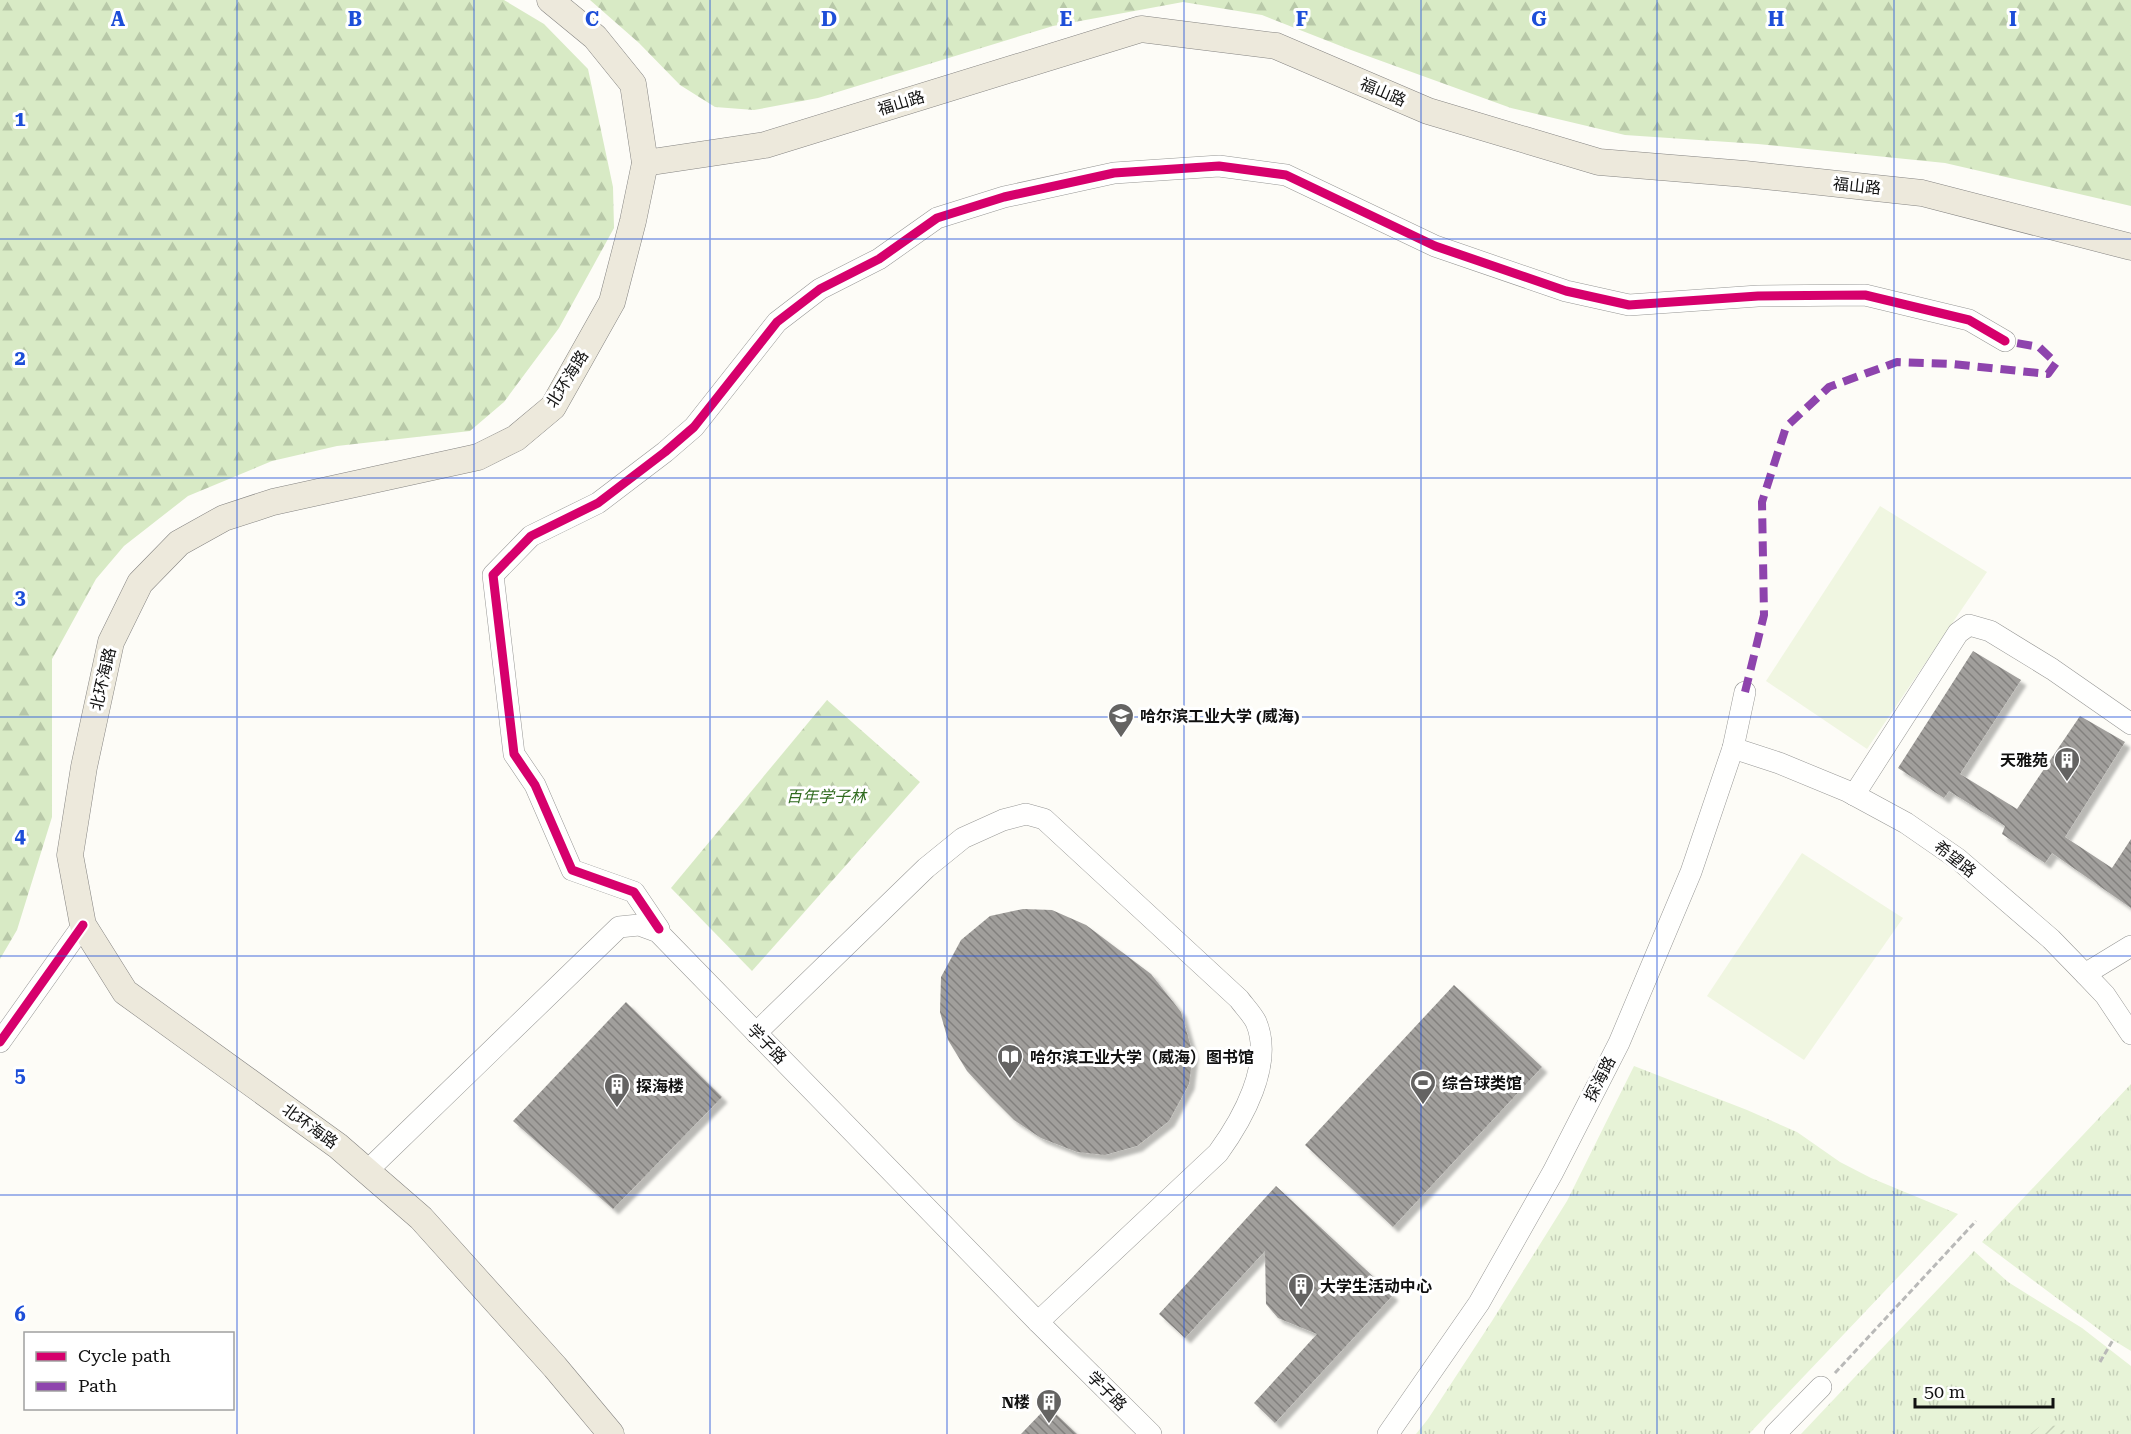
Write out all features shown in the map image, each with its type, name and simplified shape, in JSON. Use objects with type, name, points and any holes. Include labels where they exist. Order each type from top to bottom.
[{"type":"main road","name":"北环海路","points":[[550,0],[595,37],[633,84],[645,163],[612,302],[553,407],[516,438],[478,457],[273,502],[224,518],[179,543],[140,583],[111,642],[84,767],[70,855],[82,925],[124,992],[338,1146],[421,1218],[555,1367],[611,1434]]},
{"type":"main road","name":"福山路","points":[[645,163],[765,145],[1141,29],[1276,46],[1428,111],[1599,162],[1745,174],[1922,193],[2131,247]]},
{"type":"street","points":[[659,929],[634,892],[572,870],[535,785],[514,754],[493,575],[531,536],[598,503],[694,427],[777,322],[820,289],[879,259],[937,218],[1004,197],[1114,173],[1219,166],[1286,175],[1435,246],[1566,291],[1629,305],[1758,296],[1865,295],[1969,320],[2005,341]]},
{"type":"street","points":[[1854,795],[1958,633],[1969,626],[1990,631],[2052,669],[2131,724]]},
{"type":"street","name":"探海路","points":[[1388,1434],[1479,1304],[1553,1172],[1619,1042],[1690,872],[1733,748],[1745,692]]},
{"type":"street","name":"希望路","points":[[1733,748],[1779,763],[1854,795],[1906,823],[1958,859],[2050,939],[2085,974],[2105,995],[2131,1034]]},
{"type":"street","points":[[756,1033],[926,868],[963,838],[1003,820],[1026,814],[1044,819],[1239,999],[1255,1021],[1261,1041],[1259,1068],[1252,1095],[1237,1128],[1218,1153],[1038,1322]]},
{"type":"street","points":[[0,1042],[82,925]]},
{"type":"street","name":"学子路","points":[[366,1171],[619,927],[639,925],[658,932],[1038,1322],[1151,1434]]},
{"type":"street","points":[[2085,974],[2131,946]]},
{"type":"street","points":[[1775,1434],[1821,1387]]},
{"type":"path","points":[[1821,1387],[1976,1221]]},
{"type":"path","points":[[2100,1362],[2113,1340]]},
{"type":"green space","points":[[0,0],[504,0],[544,24],[588,69],[613,187],[614,228],[559,328],[504,402],[470,431],[337,446],[272,461],[188,496],[124,546],[96,579],[52,659],[52,817],[17,930],[0,959]]},
{"type":"green space","points":[[590,0],[2131,0],[2131,206],[1945,163],[1758,144],[1625,135],[1511,108],[1262,15],[1183,2],[1053,26],[818,98],[754,110],[715,107],[680,85],[639,43]]},
{"type":"green space","points":[[1880,506],[1987,572],[1867,749],[1766,681]]},
{"type":"green space","name":"百年学子林","points":[[827,700],[920,782],[752,971],[671,888]]},
{"type":"green space","points":[[1802,853],[1903,918],[1804,1060],[1707,996]]},
{"type":"green space","points":[[1634,1066],[1797,1132],[1840,1162],[1871,1178],[1958,1214],[1749,1434],[1416,1434],[1492,1321],[1567,1201]]},
{"type":"green space","points":[[2131,1084],[2131,1351],[1982,1242]]},
{"type":"green space","points":[[1974,1251],[2008,1282],[2082,1328],[2131,1366],[2131,1434],[1801,1434]]},
{"type":"green space","points":[[2057,1426],[2070,1434],[2030,1434],[2039,1427]]},
{"type":"building","name":"天雅苑","points":[[1973,651],[2021,680],[1960,774],[2017,809],[2080,716],[2125,742],[2065,837],[2112,868],[2131,839],[2131,908],[2052,853],[2045,863],[2002,834],[2005,826],[1949,791],[1944,798],[1898,768]]},
{"type":"building","points":[[1023,909],[1052,910],[1086,925],[1151,974],[1181,1012],[1193,1054],[1189,1084],[1169,1121],[1137,1146],[1105,1155],[1077,1152],[1041,1138],[1014,1120],[991,1097],[967,1071],[948,1040],[940,1012],[941,977],[961,940],[990,916]]},
{"type":"building","name":"综合球类馆","points":[[1454,985],[1542,1067],[1393,1227],[1305,1145]]},
{"type":"building","name":"探海楼","points":[[626,1002],[722,1097],[613,1209],[513,1121]]},
{"type":"building","name":"大学生活动中心","points":[[1276,1186],[1393,1295],[1275,1423],[1254,1403],[1317,1334],[1278,1318],[1266,1304],[1265,1251],[1185,1338],[1159,1314]]},
{"type":"building","name":"N楼","points":[[1047,1407],[1058,1416],[1077,1434],[1021,1434]]},
{"type":"marked path","points":[[1745,692],[1764,615],[1762,502],[1786,427],[1829,387],[1897,362],[1952,364],[2048,374],[2056,363],[2039,347],[2005,341]]},
{"type":"cycle path","points":[[659,929],[634,892],[572,870],[535,785],[514,754],[493,575],[531,536],[598,503],[694,427],[777,322],[820,289],[879,259],[937,218],[1004,197],[1114,173],[1219,166],[1286,175],[1435,246],[1566,291],[1629,305],[1758,296],[1865,295],[1969,320],[2005,341]]},
{"type":"cycle path","points":[[0,1042],[83,925]]},
{"type":"place","name":"哈尔滨工业大学 (威海)","points":[[1121,739]]},
{"type":"place","name":"天雅苑","points":[[2067,783]]},
{"type":"place","name":"哈尔滨工业大学（威海）图书馆","points":[[1010,1080]]},
{"type":"place","name":"综合球类馆","points":[[1423,1106]]},
{"type":"place","name":"探海楼","points":[[617,1109]]},
{"type":"place","name":"大学生活动中心","points":[[1301,1309]]},
{"type":"place","name":"N楼","points":[[1049,1425]]}]
